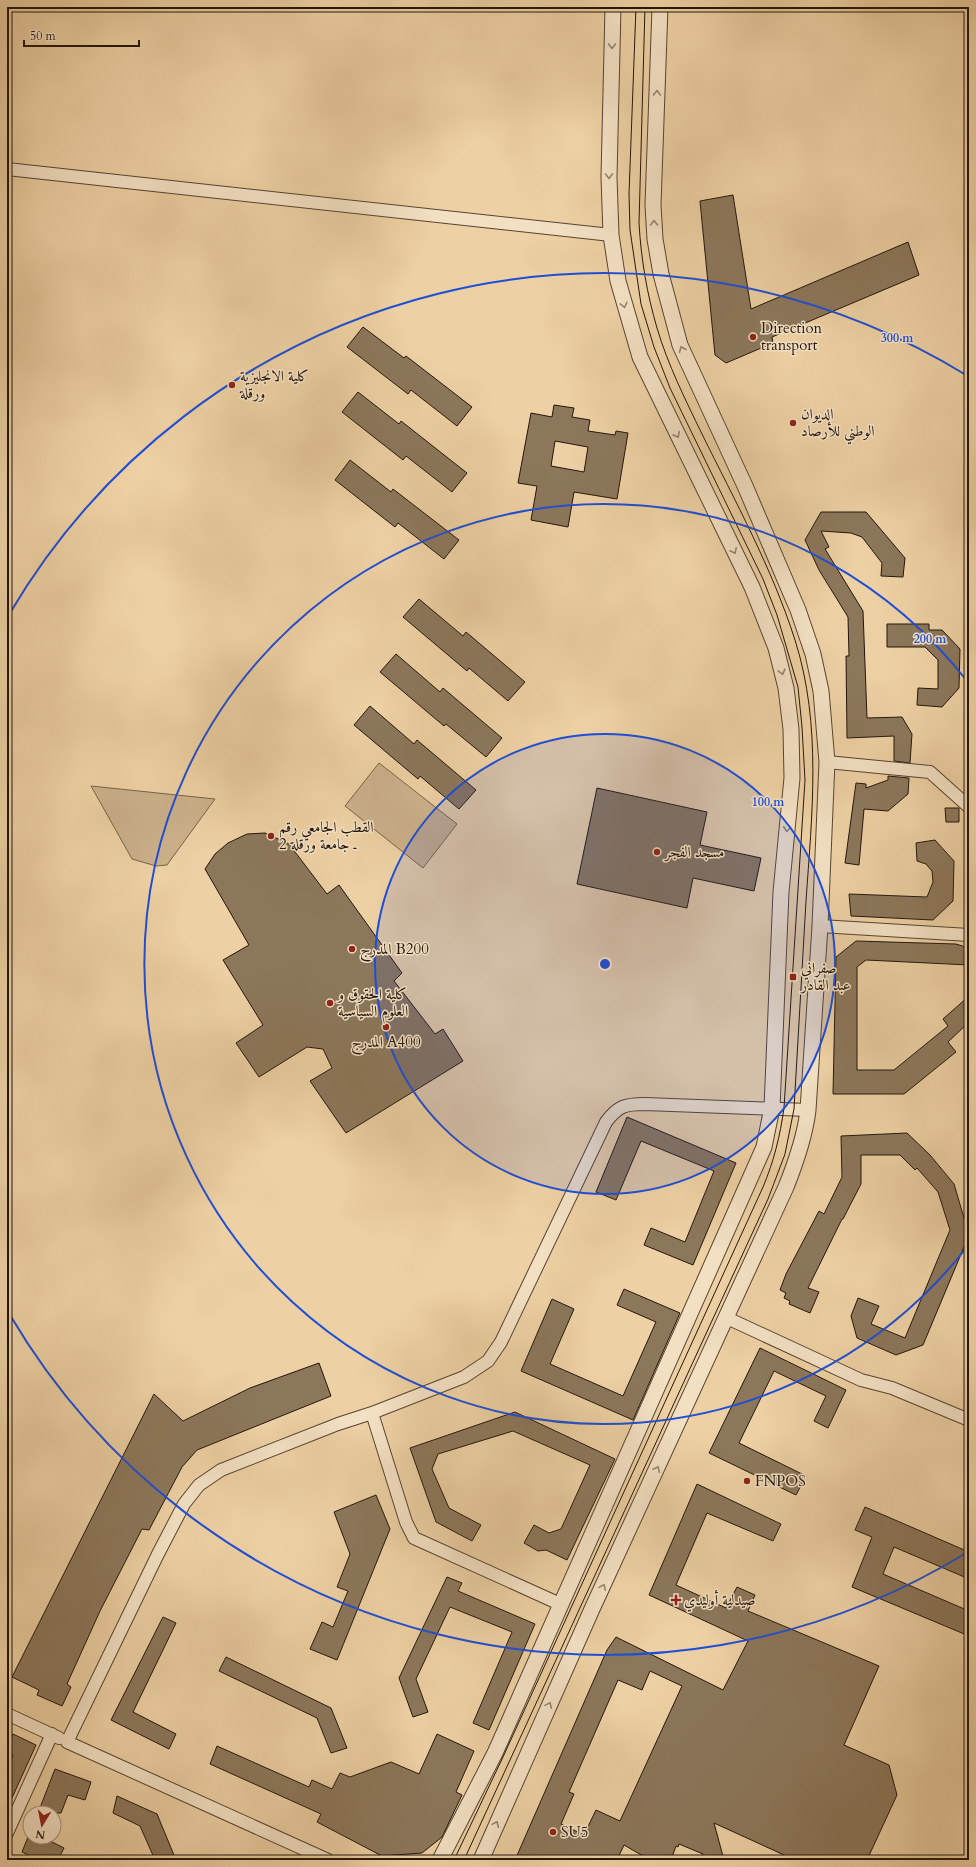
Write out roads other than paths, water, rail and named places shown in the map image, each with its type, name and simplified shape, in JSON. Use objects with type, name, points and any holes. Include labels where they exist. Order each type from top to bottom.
[{"type":"street","points":[[440,1860],[495,1753],[764,1146],[772,1108],[782,892],[792,778],[792,729],[786,688],[776,648],[752,586],[640,357],[618,281],[611,235],[609,177],[613,7]]},
{"type":"street","points":[[481,1860],[596,1602],[727,1318],[799,1155],[806,1129],[808,1110],[820,926],[827,762],[821,691],[813,654],[798,610],[748,494],[680,345],[660,274],[655,239],[653,205],[660,7]]},
{"type":"street","points":[[7,169],[611,235]]},
{"type":"street","points":[[827,762],[930,772],[969,807]]},
{"type":"street","points":[[820,926],[969,935]]},
{"type":"street","points":[[67,1742],[158,1554],[184,1504],[199,1485],[221,1470],[464,1377],[482,1366],[492,1356],[501,1342],[606,1122],[614,1111],[630,1104],[808,1110]]},
{"type":"street","points":[[727,1318],[862,1380],[892,1388],[969,1420]]},
{"type":"street","points":[[372,1413],[406,1522],[414,1538],[560,1604]]},
{"type":"street","points":[[7,1714],[328,1860]]},
{"type":"street","points":[[7,1833],[52,1734]]},
{"type":"tram line","points":[[454,1860],[503,1757],[763,1187],[776,1148],[784,1108],[805,780],[798,687],[777,615],[763,579],[670,388],[654,347],[641,304],[630,230],[629,194],[636,7]]},
{"type":"tram line","points":[[464,1860],[768,1199],[785,1154],[794,1109],[811,835],[813,770],[809,704],[795,640],[786,613],[752,535],[677,382],[661,342],[650,302],[641,250],[639,223],[645,7]]},
{"type":"place","name":"Direction transport","points":[[753,337]]},
{"type":"place","name":"كلية الانجليزية ورقلة","points":[[232,385]]},
{"type":"place","name":"الديوان الوطني للأرصاد","points":[[793,423]]},
{"type":"place","name":"القطب الجامعي رقم 2 ـ جامعة ورقلة","points":[[271,836]]},
{"type":"place","name":"مسجد الفجر","points":[[657,852]]},
{"type":"place","name":"المدرج B200","points":[[352,949]]},
{"type":"place","name":"صفراني عبد القادر","points":[[793,977]]},
{"type":"place","name":"كلية الحقوق و العلوم السياسية","points":[[330,1003]]},
{"type":"place","name":"المدرج A400","points":[[386,1027]]},
{"type":"place","name":"FNPOS","points":[[747,1481]]},
{"type":"place","name":"صيدلية أوليدي","points":[[676,1600]]},
{"type":"place","name":"SU5","points":[[553,1832]]}]
